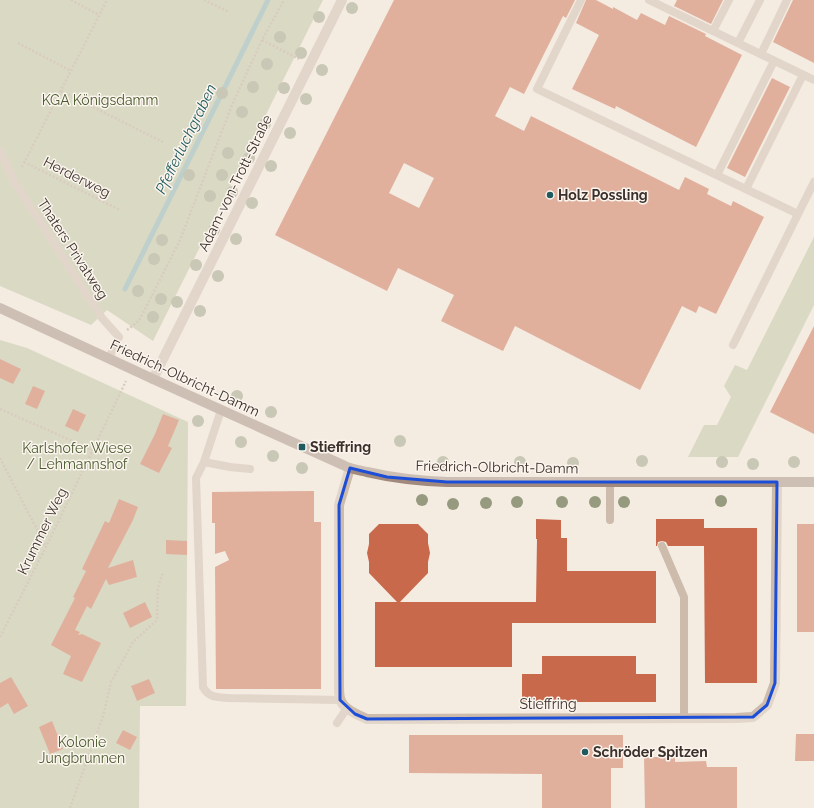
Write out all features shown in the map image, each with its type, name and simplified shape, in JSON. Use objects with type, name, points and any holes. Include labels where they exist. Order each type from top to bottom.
[{"type":"street","name":"Adam-von-Trott-Straße","points":[[153,379],[342,0]]},
{"type":"street","name":"Friedrich-Olbricht-Damm","points":[[0,308],[350,468],[387,477],[447,482],[814,482]]},
{"type":"street","points":[[340,700],[339,505],[350,468]]},
{"type":"street","name":"Stieffring","points":[[340,700],[354,714],[367,718],[753,717],[767,705],[775,683],[777,482]]},
{"type":"lane","points":[[581,0],[537,89],[798,214]]},
{"type":"lane","points":[[649,0],[814,80]]},
{"type":"lane","points":[[713,31],[729,0]]},
{"type":"lane","points":[[738,43],[760,0]]},
{"type":"lane","points":[[761,54],[787,0]]},
{"type":"lane","points":[[717,175],[774,61]]},
{"type":"lane","points":[[746,189],[803,75]]},
{"type":"lane","name":"Thaters Privatweg","points":[[0,151],[14,182],[102,318],[120,337]]},
{"type":"lane","points":[[733,345],[814,182]]},
{"type":"lane","points":[[109,358],[120,337]]},
{"type":"lane","points":[[221,410],[204,462],[196,478],[203,687],[208,694],[229,698],[340,700]]},
{"type":"lane","points":[[204,462],[250,469]]},
{"type":"lane","points":[[610,482],[610,520]]},
{"type":"lane","points":[[662,546],[684,596],[684,718]]},
{"type":"lane","points":[[337,723],[347,708]]},
{"type":"path","points":[[71,0],[99,15]]},
{"type":"path","points":[[14,182],[107,0]]},
{"type":"path","points":[[204,0],[229,12]]},
{"type":"path","points":[[120,337],[139,321],[180,240],[232,105],[262,40],[284,0]]},
{"type":"path","points":[[262,40],[310,65]]},
{"type":"path","points":[[18,43],[71,71]]},
{"type":"path","points":[[61,91],[163,142]]},
{"type":"path","name":"Herderweg","points":[[24,162],[120,210]]},
{"type":"path","name":"Krummer Weg","points":[[0,637],[46,547],[132,369]]},
{"type":"path","points":[[0,409],[93,450]]},
{"type":"path","points":[[0,458],[46,547]]},
{"type":"path","points":[[70,808],[103,716],[111,682],[133,642],[157,620],[158,588],[163,572]]},
{"type":"highlighted area","points":[[350,468],[387,477],[447,482],[777,482],[775,683],[767,705],[753,717],[367,719],[355,714],[340,700],[339,505]]},
{"type":"green space","name":"KGA Königsdamm","points":[[0,0],[323,0],[153,341],[107,310],[91,325],[0,286]]},
{"type":"green space","points":[[814,237],[814,305],[738,457],[688,457],[704,425],[717,425],[731,397],[724,386],[735,365],[747,370]]},
{"type":"green space","points":[[0,340],[27,348],[188,422],[186,706],[140,706],[139,808],[0,808]]},
{"type":"building","name":"Holz Possling","points":[[394,0],[575,0],[566,18],[563,16],[524,94],[510,87],[495,116],[524,131],[531,116],[679,190],[685,177],[709,189],[707,194],[731,206],[733,201],[764,217],[716,314],[699,306],[696,313],[682,306],[640,390],[515,326],[503,351],[441,321],[454,295],[398,268],[387,291],[275,235]],"holes":[[[404,163],[434,178],[419,208],[389,193]]]},
{"type":"building","points":[[586,0],[596,0],[637,20],[641,13],[665,25],[669,16],[706,34],[705,36],[742,55],[696,147],[616,106],[615,109],[572,89],[599,35],[576,23]]},
{"type":"building","points":[[677,0],[723,0],[711,24],[674,6]]},
{"type":"building","points":[[793,0],[814,0],[814,63],[773,42]]},
{"type":"building","points":[[772,78],[790,87],[745,177],[727,168]]},
{"type":"building","points":[[814,326],[814,434],[770,412]]},
{"type":"building","points":[[0,359],[21,369],[13,384],[0,378]]},
{"type":"building","points":[[33,386],[45,391],[37,409],[25,404]]},
{"type":"building","points":[[73,409],[86,415],[78,432],[65,426]]},
{"type":"building","points":[[163,414],[179,420],[168,446],[172,448],[159,473],[140,464]]},
{"type":"building","points":[[314,491],[314,522],[321,522],[321,689],[216,689],[215,567],[229,560],[225,551],[215,554],[215,523],[212,523],[212,492]]},
{"type":"building","points":[[119,499],[138,507],[133,520],[108,568],[133,560],[137,577],[109,585],[106,579],[91,609],[87,606],[75,630],[80,632],[78,635],[82,634],[101,643],[82,682],[63,674],[71,656],[51,645],[75,598],[73,597],[86,571],[82,569],[105,521],[109,523]]},
{"type":"building","points":[[536,519],[561,520],[561,538],[567,538],[567,571],[656,571],[656,623],[512,623],[512,667],[375,667],[375,602],[397,602],[369,573],[367,553],[369,534],[379,524],[418,524],[428,534],[430,553],[428,573],[400,602],[536,602]]},
{"type":"building","points":[[656,519],[704,519],[704,528],[757,528],[757,683],[705,683],[704,546],[668,546],[666,542],[662,541],[658,542],[656,546]]},
{"type":"building","points":[[797,524],[814,524],[814,632],[797,632]]},
{"type":"building","points":[[166,540],[187,541],[187,555],[166,554]]},
{"type":"building","points":[[145,602],[152,617],[130,628],[123,613]]},
{"type":"building","points":[[542,656],[636,656],[636,674],[656,674],[656,702],[522,702],[522,674],[542,674]]},
{"type":"building","points":[[11,677],[28,706],[14,714],[8,703],[0,708],[0,683]]},
{"type":"building","points":[[149,679],[155,693],[137,701],[131,686]]},
{"type":"building","points":[[52,721],[63,749],[50,754],[39,727]]},
{"type":"building","points":[[123,730],[137,737],[130,750],[116,743]]},
{"type":"building","points":[[796,734],[814,734],[814,761],[795,761]]},
{"type":"building","points":[[409,735],[623,735],[623,768],[611,768],[611,808],[542,808],[542,774],[409,773]]},
{"type":"building","points":[[644,757],[675,757],[675,762],[706,761],[707,767],[737,767],[737,808],[645,808]]},
{"type":"waterway","name":"Pfefferluchgraben","points":[[125,289],[268,0]]},
{"type":"place","name":"Holz Possling","points":[[550,195]]},
{"type":"place","name":"Stieffring","points":[[302,447]]},
{"type":"place","name":"Schröder Spitzen","points":[[585,752]]},
{"type":"park label","name":"Karlshofer Wiese / Lehmannshof","points":[[77,456]]},
{"type":"park label","name":"Kolonie Jungbrunnen","points":[[82,750]]}]
